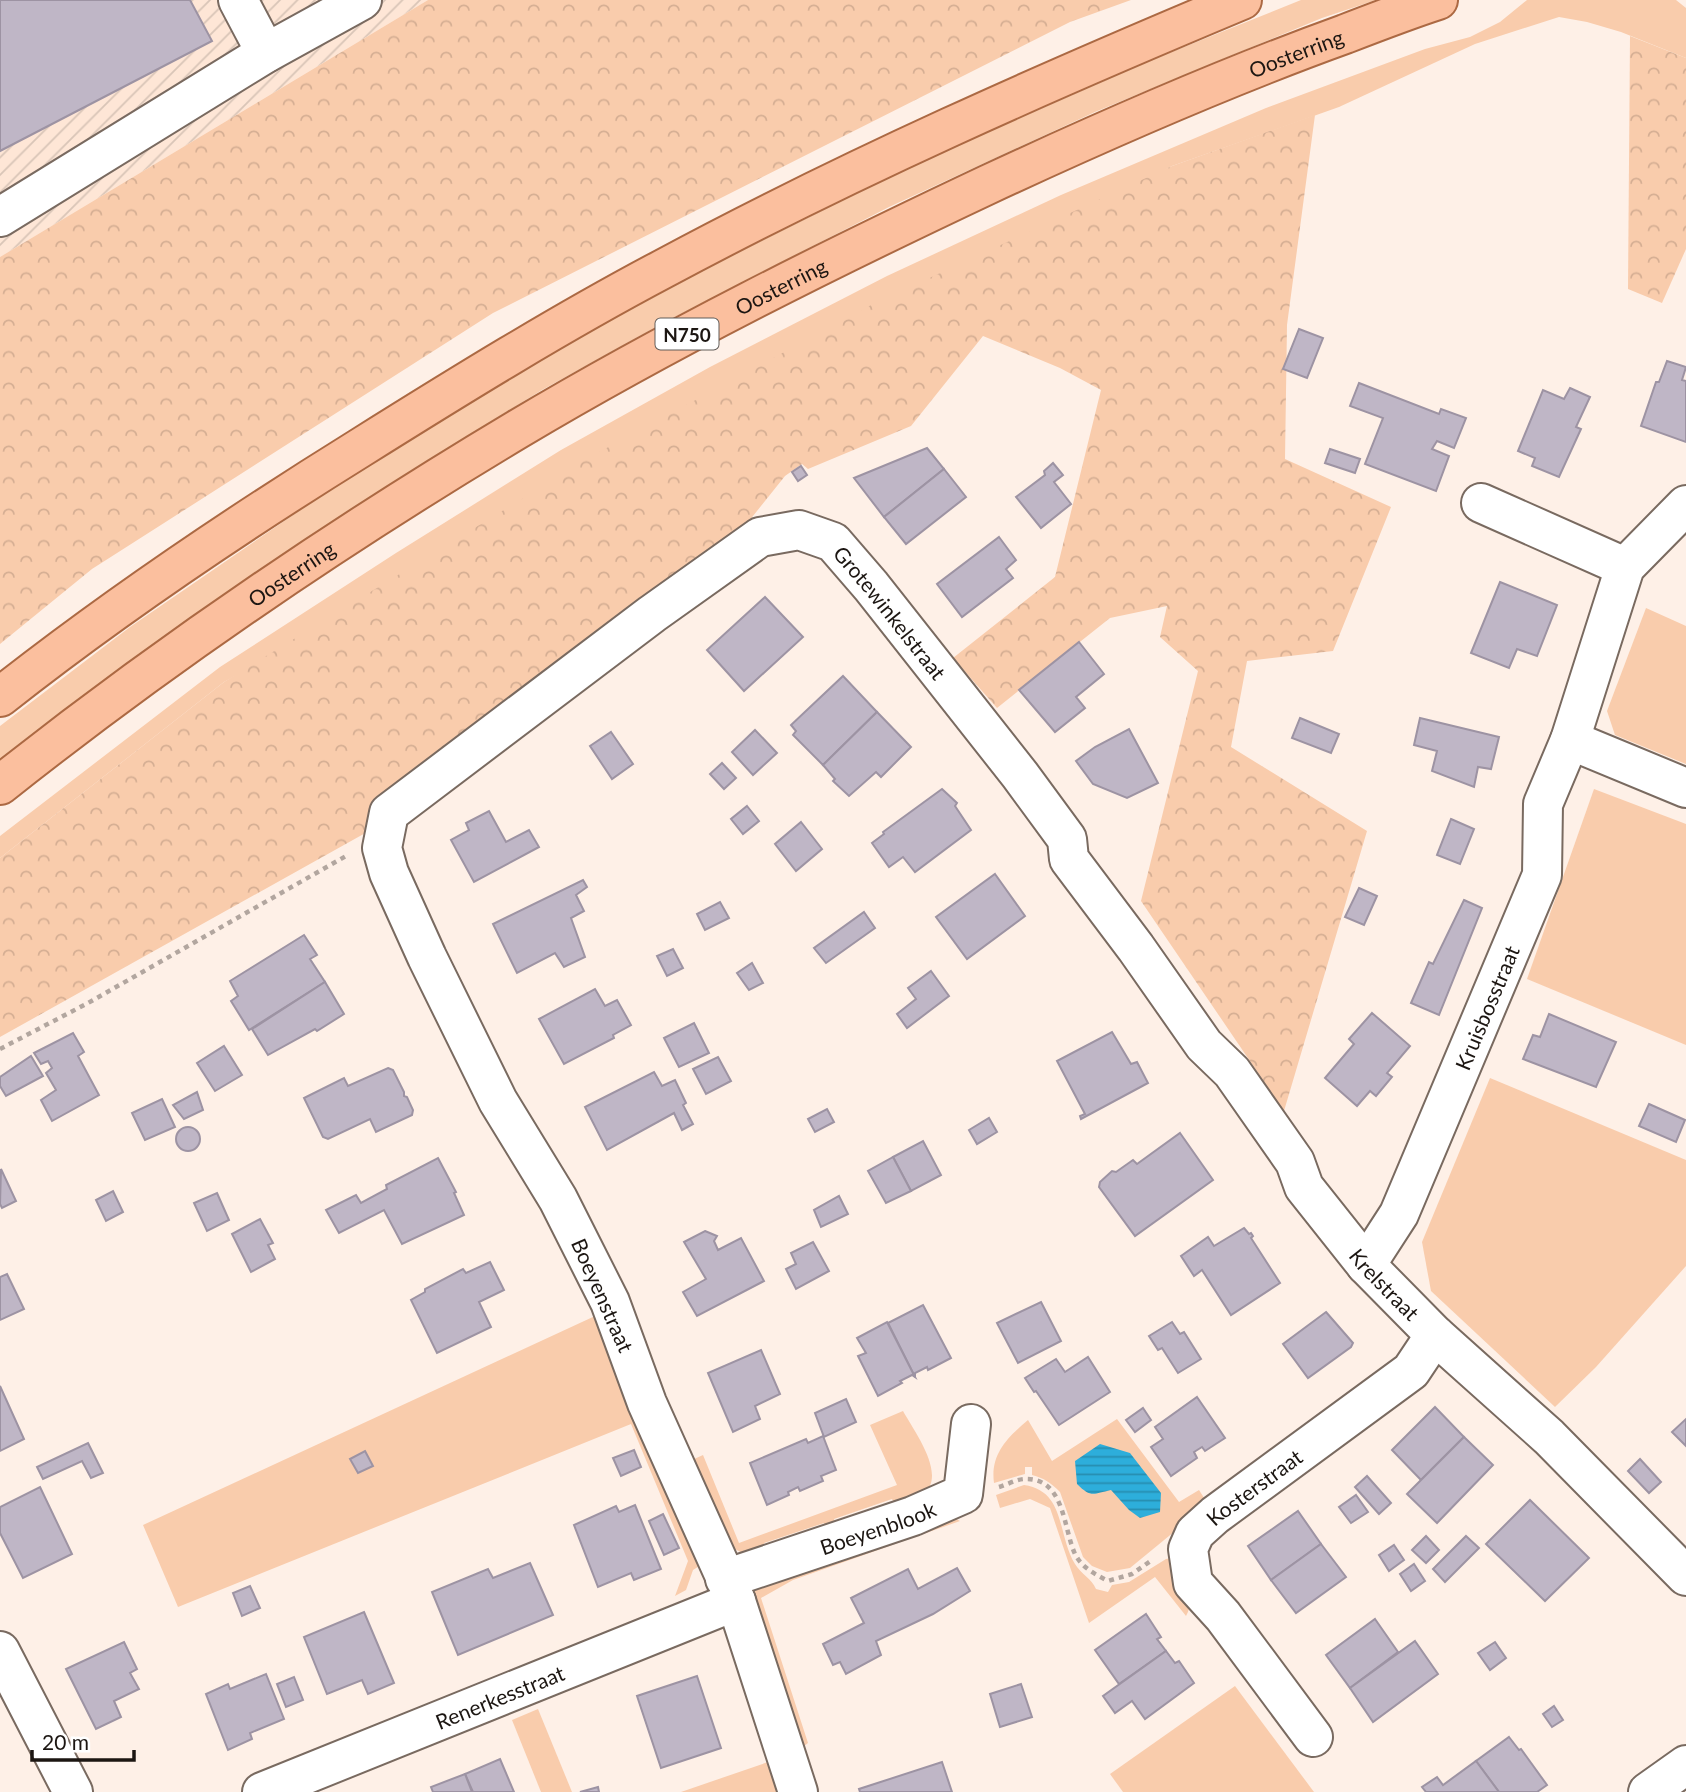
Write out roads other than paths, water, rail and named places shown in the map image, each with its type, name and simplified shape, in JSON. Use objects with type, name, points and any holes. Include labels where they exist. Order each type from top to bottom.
[{"type":"main road","points":[[0,697],[150,586],[291,491],[488,368],[663,268],[940,131],[1060,76],[1242,0]]},
{"type":"main road","name":"Oosterring","points":[[0,785],[181,650],[324,551],[518,429],[698,328],[904,224],[1090,137],[1277,58],[1438,0]]},
{"type":"street","points":[[237,0],[265,53]]},
{"type":"street","points":[[0,218],[265,53],[362,0]]},
{"type":"street","points":[[1480,503],[1625,567]]},
{"type":"street","name":"Kruisbosstraat","points":[[1366,1265],[1399,1214],[1542,875],[1543,804],[1570,740],[1625,567],[1686,505]]},
{"type":"street","name":"Grotewinkelstraat","points":[[386,824],[652,614],[760,537],[799,530],[833,542],[871,586],[1067,839],[1069,859],[1136,948]]},
{"type":"street","points":[[1570,740],[1686,788]]},
{"type":"street","name":"Boeyenstraat","points":[[386,824],[382,848],[426,957],[498,1101],[558,1199],[610,1302],[647,1402],[730,1590],[798,1792]]},
{"type":"street","name":"Krelstraat","points":[[1136,948],[1204,1045],[1232,1072],[1295,1162],[1304,1187],[1366,1265],[1435,1335],[1549,1437],[1686,1576]]},
{"type":"street","name":"Kosterstraat","points":[[1313,1737],[1223,1616],[1193,1583],[1188,1549],[1195,1533],[1215,1515],[1411,1371],[1435,1335]]},
{"type":"street","name":"Boeyenblook","points":[[730,1590],[962,1494],[971,1424]]},
{"type":"street","name":"Renerkesstraat","points":[[262,1792],[730,1590]]},
{"type":"street","points":[[0,1651],[73,1792]]},
{"type":"street","points":[[1648,1792],[1686,1765]]},
{"type":"water","points":[[1100,1444],[1130,1453],[1161,1493],[1160,1512],[1140,1518],[1111,1490],[1092,1494],[1077,1484],[1075,1461]]}]
